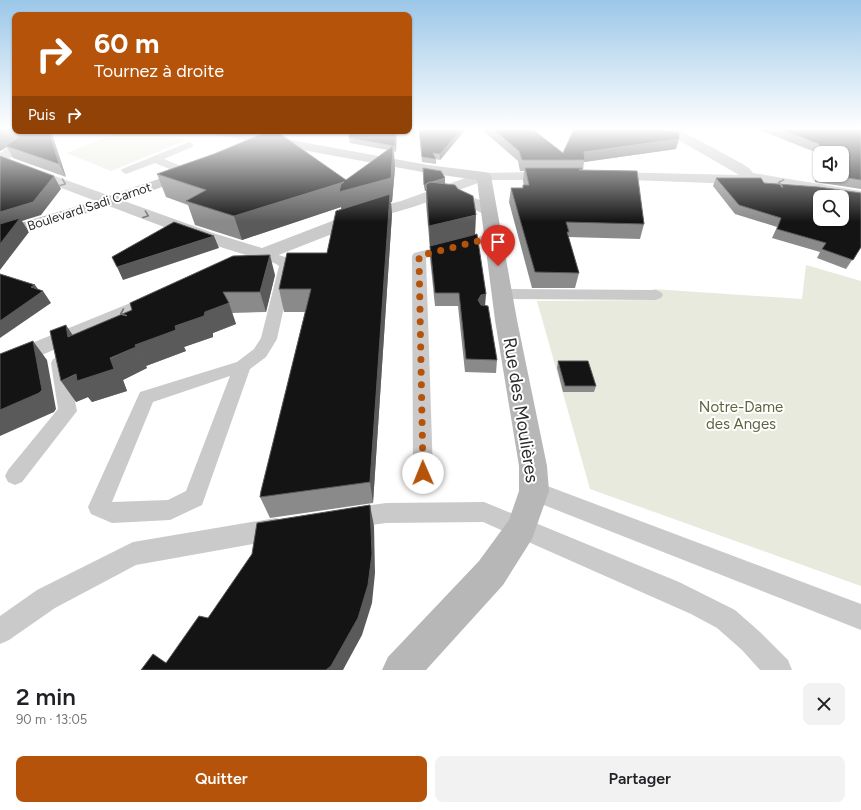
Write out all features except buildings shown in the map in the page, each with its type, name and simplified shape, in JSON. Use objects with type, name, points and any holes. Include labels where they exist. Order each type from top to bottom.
[{"type":"street","points":[[3,160],[207,237],[262,254]]},
{"type":"street","points":[[387,160],[428,169],[484,176],[568,176]]},
{"type":"street","points":[[669,176],[685,171],[700,160]]},
{"type":"street","points":[[725,160],[744,171],[748,177]]},
{"type":"street","name":"Boulevard Sadi Carnot","points":[[0,234],[110,201],[202,167]]},
{"type":"street","points":[[218,274],[262,254],[359,217],[427,197],[484,176]]},
{"type":"street","name":"Rue des Moulières","points":[[401,670],[491,572],[521,529],[534,491],[533,466],[498,307],[494,237],[484,176]]},
{"type":"street","points":[[591,176],[669,176],[738,180],[748,177],[861,196]]},
{"type":"street","points":[[427,197],[469,201],[489,211]]},
{"type":"street","points":[[0,365],[176,291]]},
{"type":"lane","points":[[126,170],[152,160]]},
{"type":"lane","points":[[158,160],[188,173]]},
{"type":"lane","points":[[423,473],[419,256],[494,237]]},
{"type":"lane","points":[[243,366],[194,498],[170,510],[112,513],[98,507],[146,397],[243,366],[260,353],[269,339],[286,265],[280,260],[262,254]]},
{"type":"lane","points":[[498,307],[656,295]]},
{"type":"lane","points":[[16,476],[68,411],[53,342]]},
{"type":"lane","points":[[534,491],[861,617]]},
{"type":"lane","points":[[331,521],[386,513],[484,512],[700,605],[726,619],[751,641],[778,670]]},
{"type":"lane","points":[[0,631],[46,599],[134,554],[214,539],[300,526]]},
{"type":"green space","points":[[85,160],[137,160],[111,171]]},
{"type":"green space","name":"Notre-Dame des Anges","points":[[806,265],[861,281],[861,586],[590,489],[537,301],[658,300],[653,289],[802,299]]},
{"type":"route","points":[[423,473],[419,256],[494,237],[498,266]]}]
